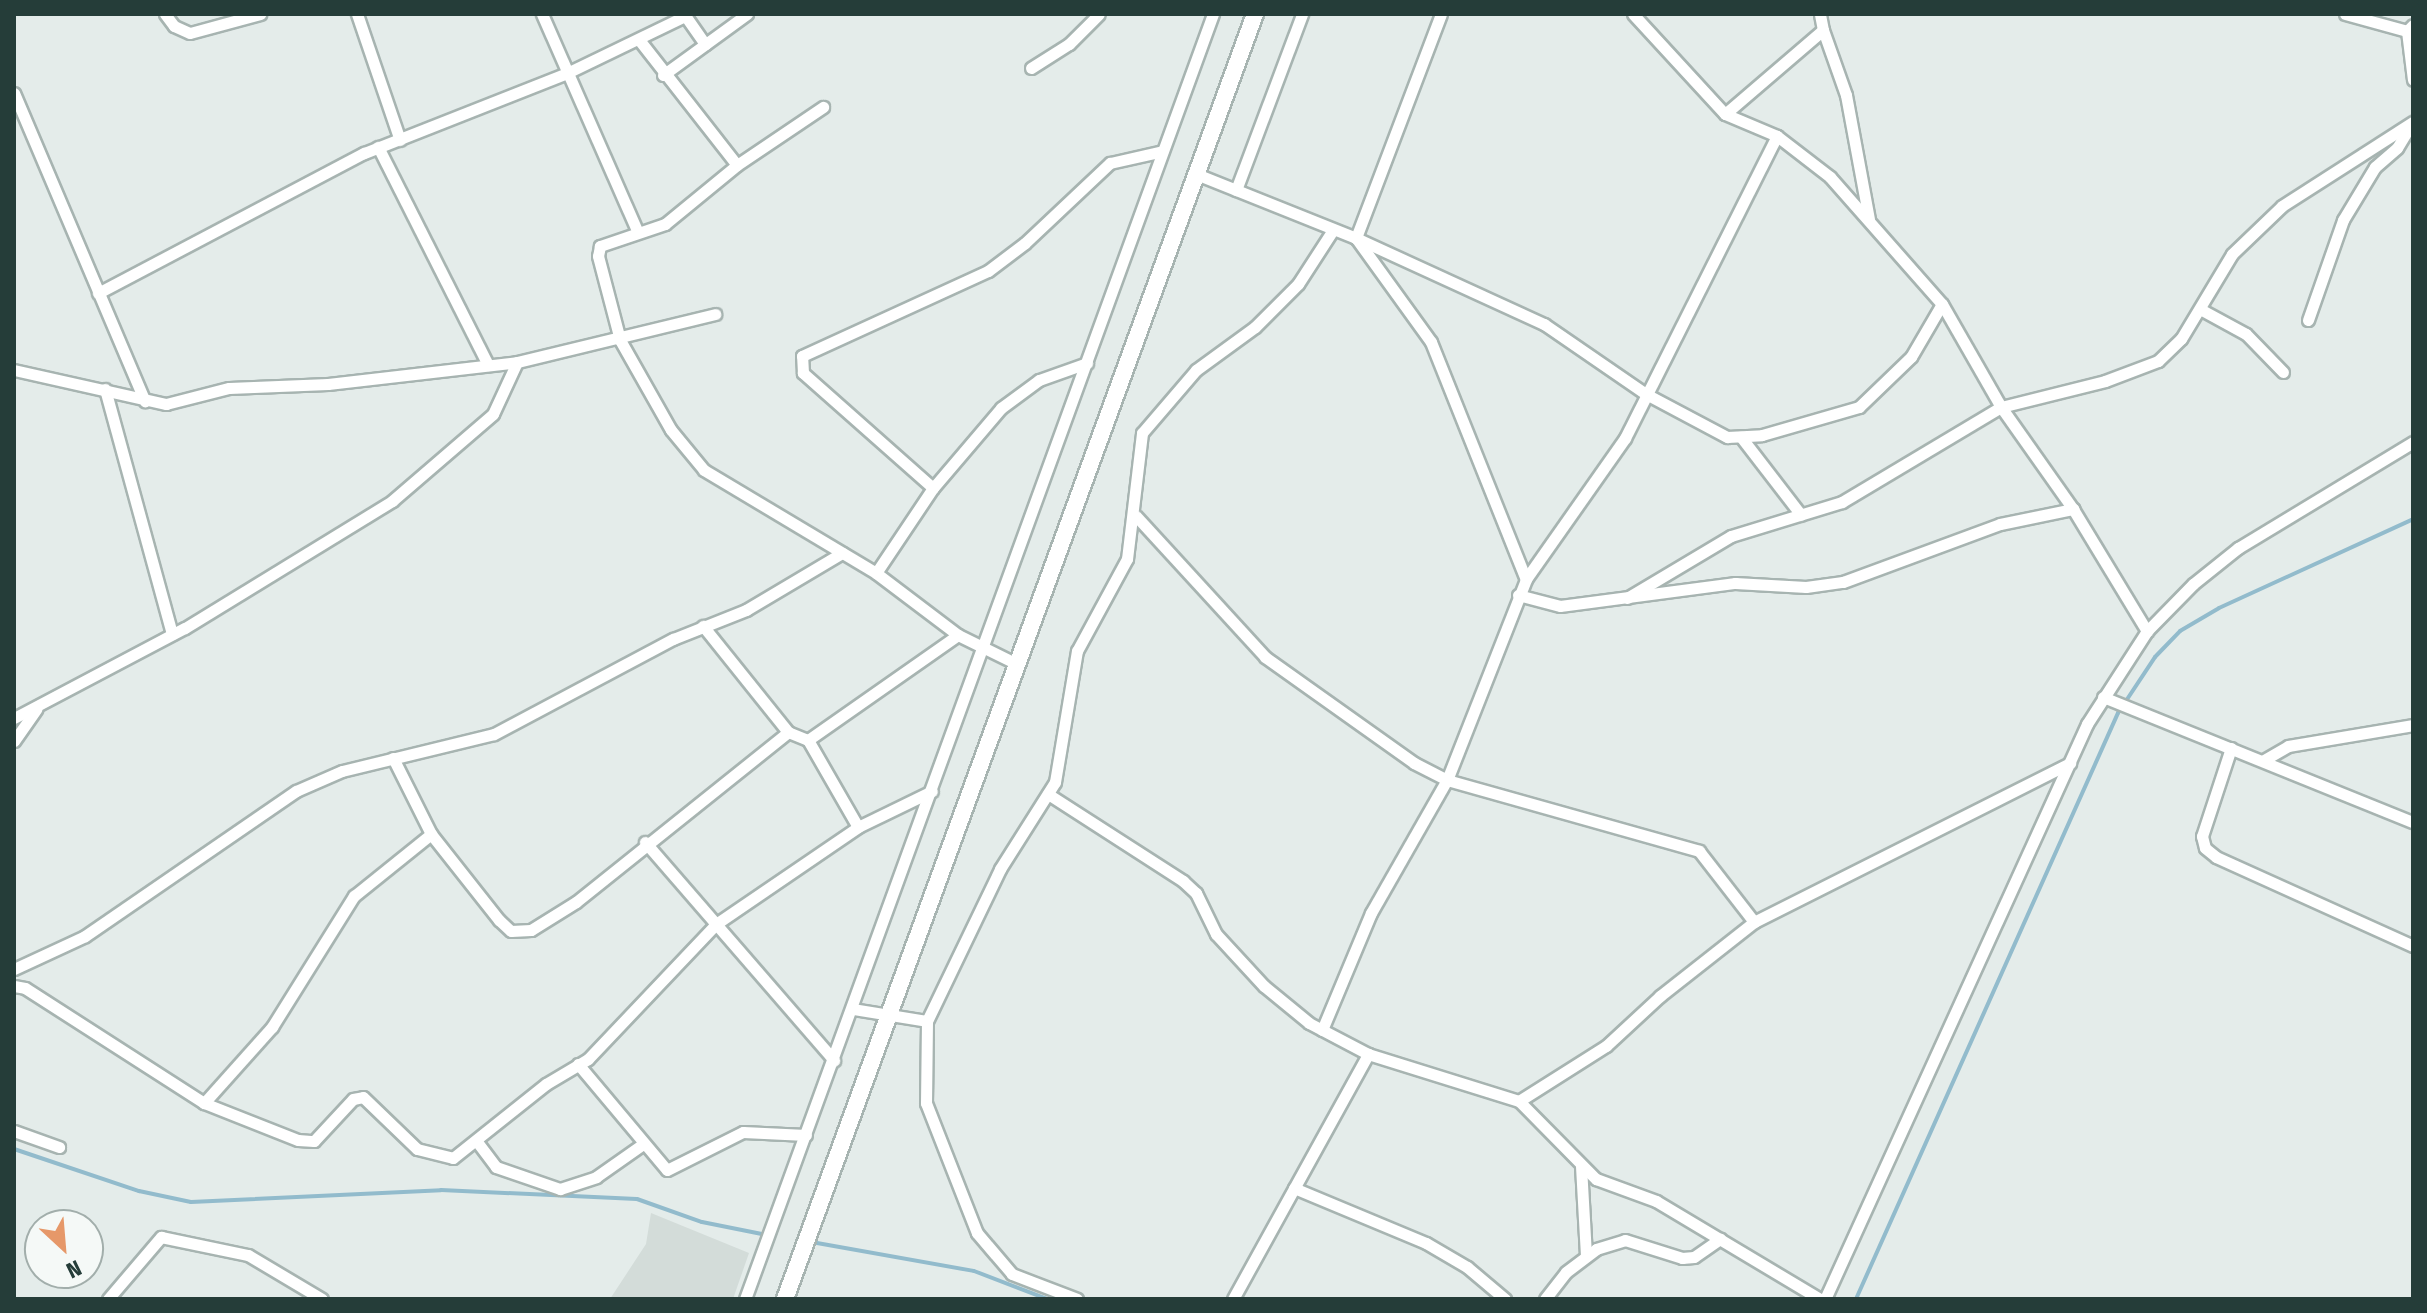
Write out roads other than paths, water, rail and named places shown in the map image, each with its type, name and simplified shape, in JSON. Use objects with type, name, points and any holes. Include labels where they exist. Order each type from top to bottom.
[{"type":"main road","points":[[785,1299],[1255,14]]},
{"type":"street","points":[[165,14],[174,26],[190,33],[260,14]]},
{"type":"street","points":[[357,14],[400,140]]},
{"type":"street","points":[[542,14],[637,230]]},
{"type":"street","points":[[663,75],[747,14]]},
{"type":"street","points":[[1031,68],[1069,44],[1099,14]]},
{"type":"street","points":[[745,1299],[986,647],[1213,14]]},
{"type":"street","points":[[1236,190],[1302,14]]},
{"type":"street","points":[[1356,238],[1441,14]]},
{"type":"street","points":[[1633,14],[1725,114],[1777,136],[1830,177],[1942,304],[2001,407],[2073,509],[2147,631]]},
{"type":"street","points":[[1820,14],[1846,95],[1852,152],[1870,221]]},
{"type":"street","points":[[2345,14],[2410,28],[2413,80]]},
{"type":"street","points":[[98,293],[378,147],[567,73],[640,41],[685,15],[705,44]]},
{"type":"street","points":[[1725,114],[1823,30]]},
{"type":"street","points":[[640,41],[663,75],[737,165]]},
{"type":"street","points":[[14,93],[145,401]]},
{"type":"street","points":[[823,107],[737,165],[665,224],[637,230],[598,250],[620,340],[693,459],[876,573],[958,635],[1017,664]]},
{"type":"street","points":[[1627,598],[1731,536],[1842,502],[2001,407],[2105,381],[2158,361],[2200,309],[2232,254],[2282,206],[2412,124]]},
{"type":"street","points":[[2308,320],[2343,220],[2375,167],[2397,148],[2412,124]]},
{"type":"street","points":[[1322,1030],[1371,913],[1447,780],[1526,579],[1625,438],[1777,136]]},
{"type":"street","points":[[378,147],[488,365]]},
{"type":"street","points":[[933,488],[803,373],[802,356],[811,348],[955,290],[1025,243],[1110,163],[1163,151]]},
{"type":"street","points":[[1196,174],[1356,238],[1544,324],[1646,394],[1719,434],[1741,437],[1859,407],[1911,357],[1942,304]]},
{"type":"street","points":[[1077,1299],[1012,1274],[977,1233],[926,1103],[927,1021],[1000,869],[1048,794],[1058,772],[1077,651],[1127,559],[1136,516],[1136,451],[1142,433],[1196,370],[1255,327],[1298,284],[1333,230]]},
{"type":"street","points":[[1356,238],[1431,342],[1526,579]]},
{"type":"street","points":[[2200,309],[2246,334],[2283,372]]},
{"type":"street","points":[[14,370],[166,404],[216,389],[328,384],[517,362],[620,340],[715,314]]},
{"type":"street","points":[[14,718],[172,634],[392,501],[493,414],[517,362]]},
{"type":"street","points":[[876,573],[933,488],[1019,394],[1039,380],[1087,363]]},
{"type":"street","points":[[105,389],[172,634]]},
{"type":"street","points":[[1741,437],[1801,515]]},
{"type":"street","points":[[1048,794],[1190,887],[1234,954],[1264,986],[1322,1030],[1368,1054],[1519,1101],[1567,1144],[1581,1166],[1596,1179],[1656,1201],[1822,1299],[2070,763],[2103,697],[2147,631],[2193,584],[2238,548],[2413,442]]},
{"type":"street","points":[[1518,595],[1560,606],[1735,583],[1806,587],[1843,582],[2000,524],[2073,509]]},
{"type":"street","points":[[1136,516],[1265,657],[1414,763],[1447,780],[1699,851],[1754,922]]},
{"type":"street","points":[[14,969],[85,936],[296,791],[342,771],[494,734],[703,626],[760,603],[842,553]]},
{"type":"street","points":[[703,626],[788,732],[808,740],[858,827]]},
{"type":"street","points":[[808,740],[958,635]]},
{"type":"street","points":[[2103,697],[2413,822]]},
{"type":"street","points":[[14,741],[37,707]]},
{"type":"street","points":[[2264,760],[2288,746],[2413,725]]},
{"type":"street","points":[[393,758],[431,834],[499,920],[518,933],[576,902],[645,842],[788,732]]},
{"type":"street","points":[[2231,748],[2202,836],[2205,848],[2216,857],[2413,946]]},
{"type":"street","points":[[1519,1101],[1606,1046],[1660,996],[1754,922],[2070,763]]},
{"type":"street","points":[[14,986],[25,988],[204,1103],[309,1142],[353,1099],[363,1097],[417,1149],[435,1156],[453,1158],[478,1143],[546,1084],[578,1064],[716,924],[858,827],[932,791]]},
{"type":"street","points":[[204,1103],[272,1027],[354,896],[431,834]]},
{"type":"street","points":[[645,842],[834,1060]]},
{"type":"street","points":[[853,1009],[927,1021]]},
{"type":"street","points":[[1233,1299],[1368,1054]]},
{"type":"street","points":[[578,1064],[643,1144],[670,1170],[743,1132],[806,1135]]},
{"type":"street","points":[[14,1131],[59,1147]]},
{"type":"street","points":[[478,1143],[496,1167],[560,1189],[596,1177],[643,1144]]},
{"type":"street","points":[[1581,1166],[1586,1255]]},
{"type":"street","points":[[1294,1188],[1426,1243],[1467,1267],[1505,1299]]},
{"type":"street","points":[[108,1299],[161,1237],[248,1255],[322,1299]]},
{"type":"street","points":[[1545,1299],[1586,1255],[1625,1240],[1682,1258],[1694,1257],[1720,1239]]},
{"type":"waterway","points":[[1856,1299],[2118,713],[2155,657],[2180,631],[2219,608],[2413,519]]},
{"type":"waterway","points":[[14,1149],[139,1191],[191,1202],[441,1190],[637,1199],[702,1222],[762,1234]]},
{"type":"waterway","points":[[817,1243],[974,1271],[1047,1299]]}]
